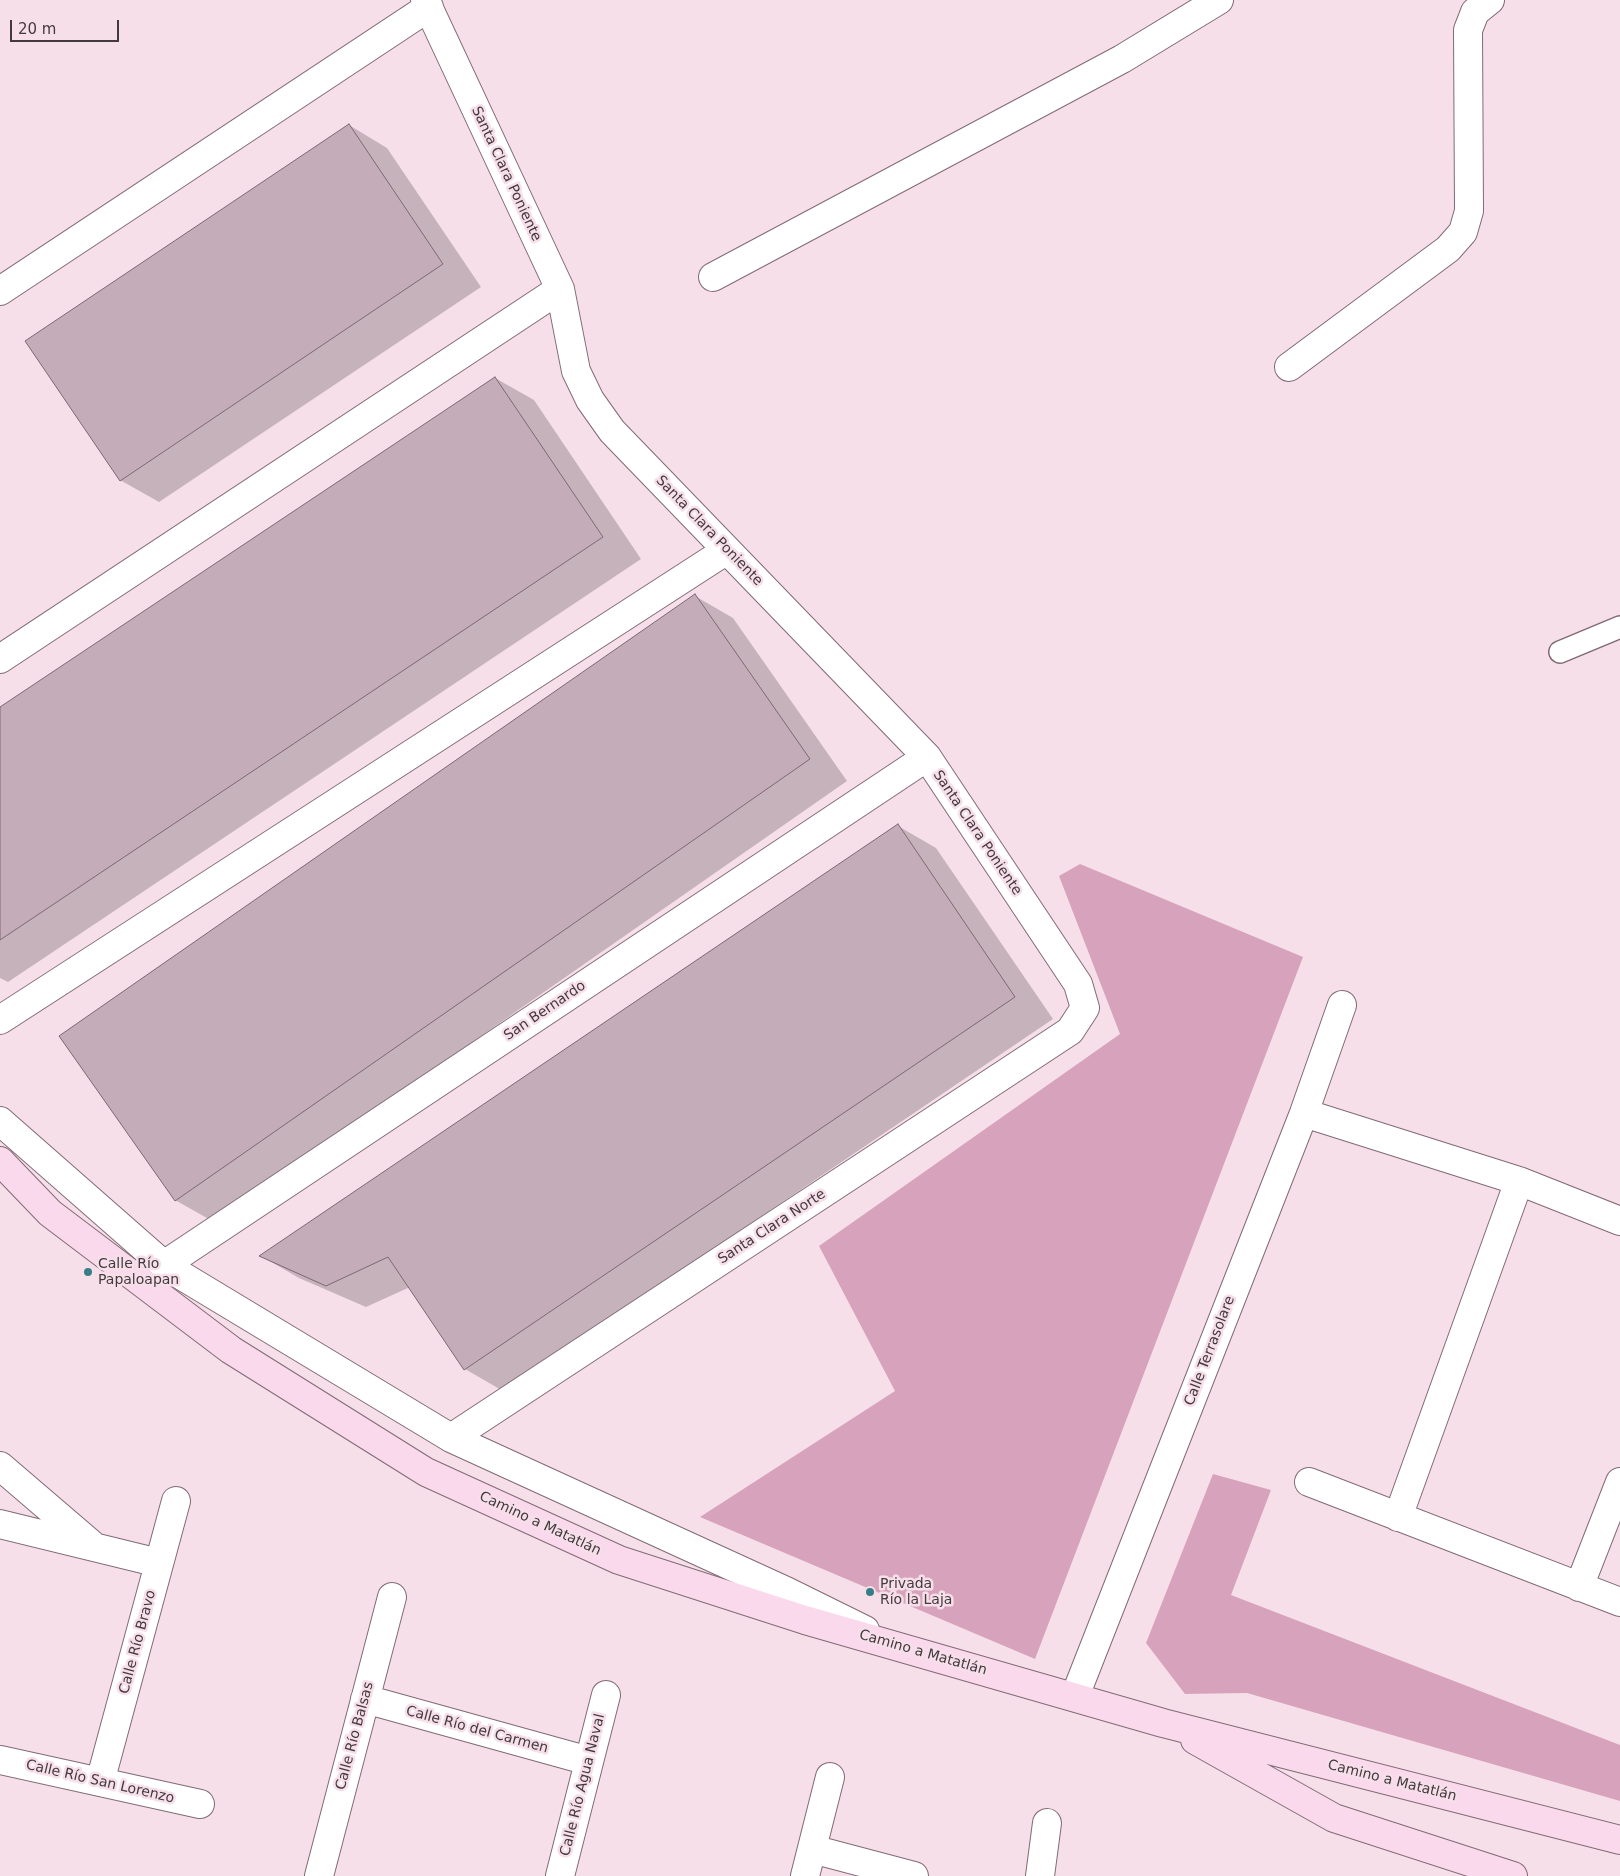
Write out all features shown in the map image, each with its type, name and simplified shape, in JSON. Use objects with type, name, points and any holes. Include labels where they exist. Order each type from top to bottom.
[{"type":"street","points":[[713,277],[1122,58],[1219,0]]},
{"type":"street","points":[[1289,367],[1448,249],[1463,232],[1469,211],[1468,30],[1475,12],[1490,0]]},
{"type":"street","points":[[0,291],[427,4]]},
{"type":"street","name":"Santa Clara Poniente","points":[[427,4],[560,289],[576,371],[590,400],[612,431],[926,757],[1078,984],[1085,1008]]},
{"type":"street","points":[[0,659],[560,289]]},
{"type":"street","points":[[0,1020],[727,550]]},
{"type":"street","name":"San Bernardo","points":[[164,1265],[926,757]]},
{"type":"street","name":"Calle Terrasolare","points":[[1075,1696],[1304,1113],[1342,1004]]},
{"type":"street","name":"Santa Clara Norte","points":[[451,1438],[1070,1031],[1085,1008]]},
{"type":"street","points":[[1304,1113],[1519,1181],[1620,1221]]},
{"type":"street","points":[[0,1121],[164,1265],[451,1438],[788,1592],[900,1647]]},
{"type":"street","name":"Camino a Matatlán","points":[[0,1161],[50,1213],[231,1350],[426,1472],[619,1560],[805,1620],[1075,1696],[1163,1723],[1620,1840]]},
{"type":"street","points":[[1398,1517],[1519,1181]]},
{"type":"street","points":[[0,1466],[95,1549]]},
{"type":"street","points":[[1309,1482],[1620,1602]]},
{"type":"street","points":[[1579,1587],[1620,1482]]},
{"type":"street","name":"Calle Río Bravo","points":[[100,1782],[176,1501]]},
{"type":"street","points":[[0,1524],[95,1549],[159,1563]]},
{"type":"street","name":"Calle Río Balsas","points":[[319,1876],[392,1597]]},
{"type":"street","name":"Calle Río Agua Naval","points":[[560,1876],[606,1695]]},
{"type":"street","name":"Calle Río del Carmen","points":[[365,1699],[589,1761]]},
{"type":"street","name":"Camino a Matatlán","points":[[1163,1723],[1334,1818],[1513,1876]]},
{"type":"street","name":"Calle Río San Lorenzo","points":[[0,1760],[200,1804]]},
{"type":"street","points":[[805,1876],[830,1778]]},
{"type":"street","points":[[1040,1876],[1047,1823]]},
{"type":"street","points":[[812,1849],[914,1876]]},
{"type":"lane","points":[[1560,652],[1620,627]]},
{"type":"shaded area","points":[[1080,864],[1303,957],[1035,1659],[700,1517],[895,1391],[819,1246],[1120,1034],[1059,876]]},
{"type":"shaded area","points":[[1213,1474],[1271,1490],[1231,1595],[1620,1745],[1620,1801],[1247,1693],[1185,1694],[1146,1643]]},
{"type":"building","points":[[349,124],[443,264],[120,481],[25,341]]},
{"type":"building","points":[[495,377],[603,537],[0,940],[0,707]]},
{"type":"building","points":[[695,594],[810,759],[175,1201],[59,1036]]},
{"type":"building","points":[[898,824],[1015,997],[464,1370],[388,1257],[326,1286],[259,1256]]},
{"type":"place","name":"Calle Río Papaloapan","points":[[88,1272]]},
{"type":"place","name":"Privada Río la Laja","points":[[870,1592]]}]
